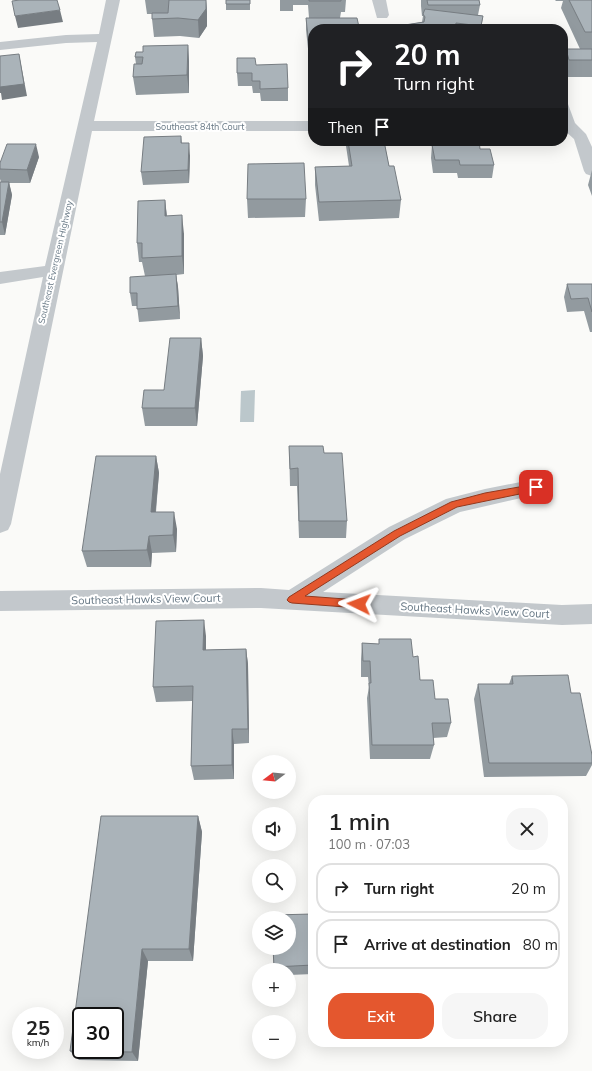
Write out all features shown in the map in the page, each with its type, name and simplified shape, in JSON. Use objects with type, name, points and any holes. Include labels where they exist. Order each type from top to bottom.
[{"type":"street","name":"Southeast Evergreen Highway","points":[[0,524],[7,461],[53,270],[113,0]]},
{"type":"street","points":[[380,0],[382,15]]},
{"type":"street","points":[[0,46],[66,39],[104,38]]},
{"type":"street","name":"Southeast 84th Court","points":[[86,126],[308,126]]},
{"type":"street","points":[[568,127],[581,137],[592,171]]},
{"type":"street","points":[[0,278],[53,270]]},
{"type":"street","points":[[292,600],[397,533],[454,504],[536,487]]},
{"type":"street","name":"Southeast Hawks View Court","points":[[0,601],[261,598],[562,615],[592,614]]},
{"type":"shaded area","points":[[255,390],[254,422],[240,422],[241,391]]},
{"type":"building","points":[[57,0],[60,10],[15,16],[12,1]]},
{"type":"building","points":[[169,0],[206,0],[206,9],[198,20],[178,18],[152,19],[152,13],[168,13]]},
{"type":"building","points":[[226,0],[250,0],[250,4],[226,4]]},
{"type":"building","points":[[341,0],[341,1],[309,1]]},
{"type":"building","points":[[427,0],[479,0],[480,5],[428,5]]},
{"type":"building","points":[[569,0],[592,0],[592,32],[585,32]]},
{"type":"building","points":[[425,9],[483,16],[481,24],[411,24],[424,22],[425,17],[423,14]]},
{"type":"building","points":[[306,18],[357,18],[358,24],[308,24],[308,37]]},
{"type":"building","points":[[188,45],[187,75],[133,77],[134,64],[142,64],[143,57],[135,57],[136,52],[143,52],[143,46]]},
{"type":"building","points":[[568,49],[592,49],[592,60],[569,60]]},
{"type":"building","points":[[19,54],[24,84],[0,87],[0,56]]},
{"type":"building","points":[[237,58],[255,58],[256,65],[287,64],[288,88],[260,89],[260,81],[252,81],[252,73],[237,73]]},
{"type":"building","points":[[181,136],[181,143],[189,143],[188,170],[141,172],[144,137]]},
{"type":"building","points":[[7,144],[36,144],[27,170],[0,169],[0,163]]},
{"type":"building","points":[[349,146],[385,146],[389,166],[394,166],[401,200],[319,202],[315,167],[352,166]]},
{"type":"building","points":[[432,146],[480,146],[480,149],[490,149],[494,165],[460,165],[459,160],[435,160]]},
{"type":"building","points":[[304,163],[306,199],[247,199],[248,164]]},
{"type":"building","points":[[0,182],[9,182],[2,222],[0,222]]},
{"type":"building","points":[[165,200],[165,216],[182,215],[182,256],[142,258],[142,243],[137,243],[138,201]]},
{"type":"building","points":[[176,274],[178,306],[137,309],[137,293],[130,293],[130,277]]},
{"type":"building","points":[[567,284],[592,284],[592,312],[588,298],[571,299]]},
{"type":"building","points":[[170,338],[201,338],[195,408],[142,408],[144,390],[164,390]]},
{"type":"building","points":[[289,446],[323,446],[324,453],[342,453],[347,521],[299,521],[298,468],[290,469]]},
{"type":"building","points":[[96,456],[156,456],[151,512],[174,512],[173,535],[149,536],[147,550],[82,551]]},
{"type":"building","points":[[204,620],[203,650],[246,649],[248,729],[232,729],[232,765],[191,766],[193,686],[153,687],[156,621]]},
{"type":"building","points":[[379,639],[411,639],[413,657],[418,656],[420,680],[433,680],[435,699],[448,699],[451,723],[432,723],[434,745],[372,745],[369,683],[371,683],[370,661],[363,661],[362,643],[379,644]]},
{"type":"building","points":[[568,675],[571,693],[580,693],[592,755],[592,763],[489,763],[478,684],[513,684],[512,676]]},
{"type":"building","points":[[101,816],[198,816],[189,949],[142,949],[132,1052],[124,1052],[124,1007],[76,1007]]},
{"type":"building","points":[[296,914],[308,914],[308,965],[296,966],[296,963],[274,963],[273,955],[296,955]]},
{"type":"building","points":[[72,1036],[72,1051],[70,1051]]},
{"type":"route","points":[[359,604],[292,600],[397,533],[454,504],[536,487]]}]
